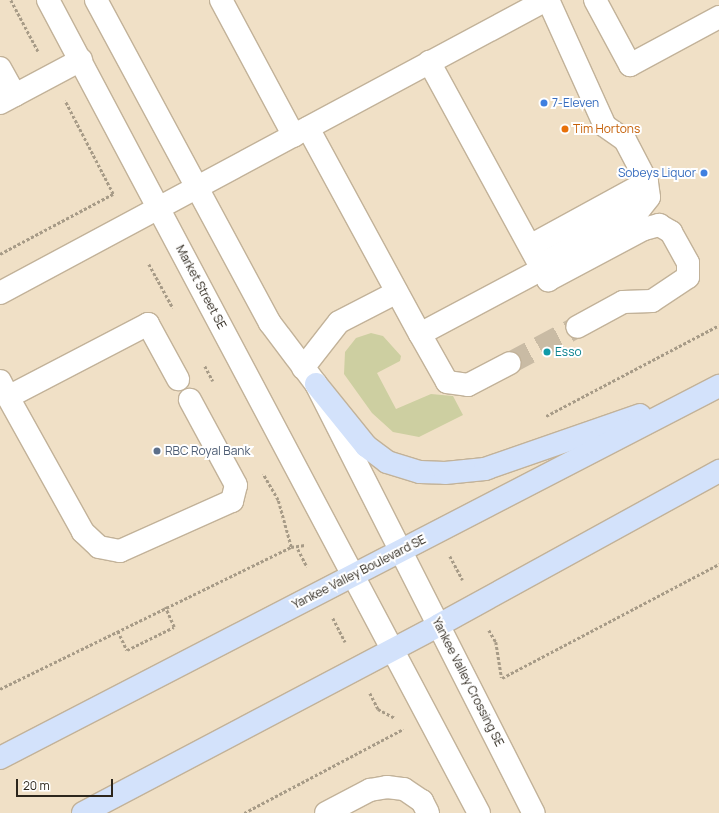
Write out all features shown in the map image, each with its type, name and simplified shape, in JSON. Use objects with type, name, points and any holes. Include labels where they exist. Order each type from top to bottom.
[{"type":"main road","points":[[309,376],[357,436],[387,462],[420,472],[445,473],[485,469],[716,388]]},
{"type":"main road","name":"Yankee Valley Boulevard SE","points":[[0,758],[716,388]]},
{"type":"main road","points":[[83,813],[439,625],[719,472]]},
{"type":"street","name":"Market Street SE","points":[[48,0],[352,575]]},
{"type":"street","points":[[96,0],[196,189],[270,323],[309,376],[401,551]]},
{"type":"street","points":[[221,0],[397,292],[447,382],[468,385],[510,363]]},
{"type":"street","points":[[0,293],[547,0],[604,126],[625,140],[647,182],[537,260],[420,334]]},
{"type":"street","points":[[595,0],[630,66],[719,18]]},
{"type":"street","points":[[0,68],[7,99],[81,60]]},
{"type":"street","points":[[429,62],[548,280],[644,229],[659,225],[671,232],[688,263],[688,277],[652,300],[623,302],[577,327]]},
{"type":"street","points":[[309,376],[339,322],[397,292]]},
{"type":"street","points":[[178,379],[148,324],[4,389],[83,532],[99,547],[120,551],[232,502],[236,485],[190,400]]},
{"type":"street","name":"Yankee Valley Crossing SE","points":[[401,551],[534,813]]},
{"type":"street","points":[[352,575],[479,813]]},
{"type":"street","points":[[326,813],[370,790],[387,787],[404,789],[422,802],[428,813]]},
{"type":"path","points":[[0,254],[113,194]]},
{"type":"path","points":[[539,419],[719,325]]},
{"type":"path","points":[[437,533],[496,642],[502,678],[719,564]]},
{"type":"path","points":[[118,631],[127,650],[174,627],[165,607]]},
{"type":"path","points":[[244,813],[406,728]]},
{"type":"green space","points":[[371,333],[383,336],[401,356],[400,361],[377,373],[396,409],[431,394],[453,396],[463,415],[419,437],[393,432],[372,413],[344,374],[345,352],[356,338]]},
{"type":"tunnel","points":[[510,363],[577,327]]},
{"type":"place","name":"7-Eleven","points":[[544,103]]},
{"type":"place","name":"Tim Hortons","points":[[565,129]]},
{"type":"place","name":"Sobeys Liquor","points":[[704,173]]},
{"type":"place","name":"Esso","points":[[547,352]]},
{"type":"place","name":"RBC Royal Bank","points":[[157,451]]}]
